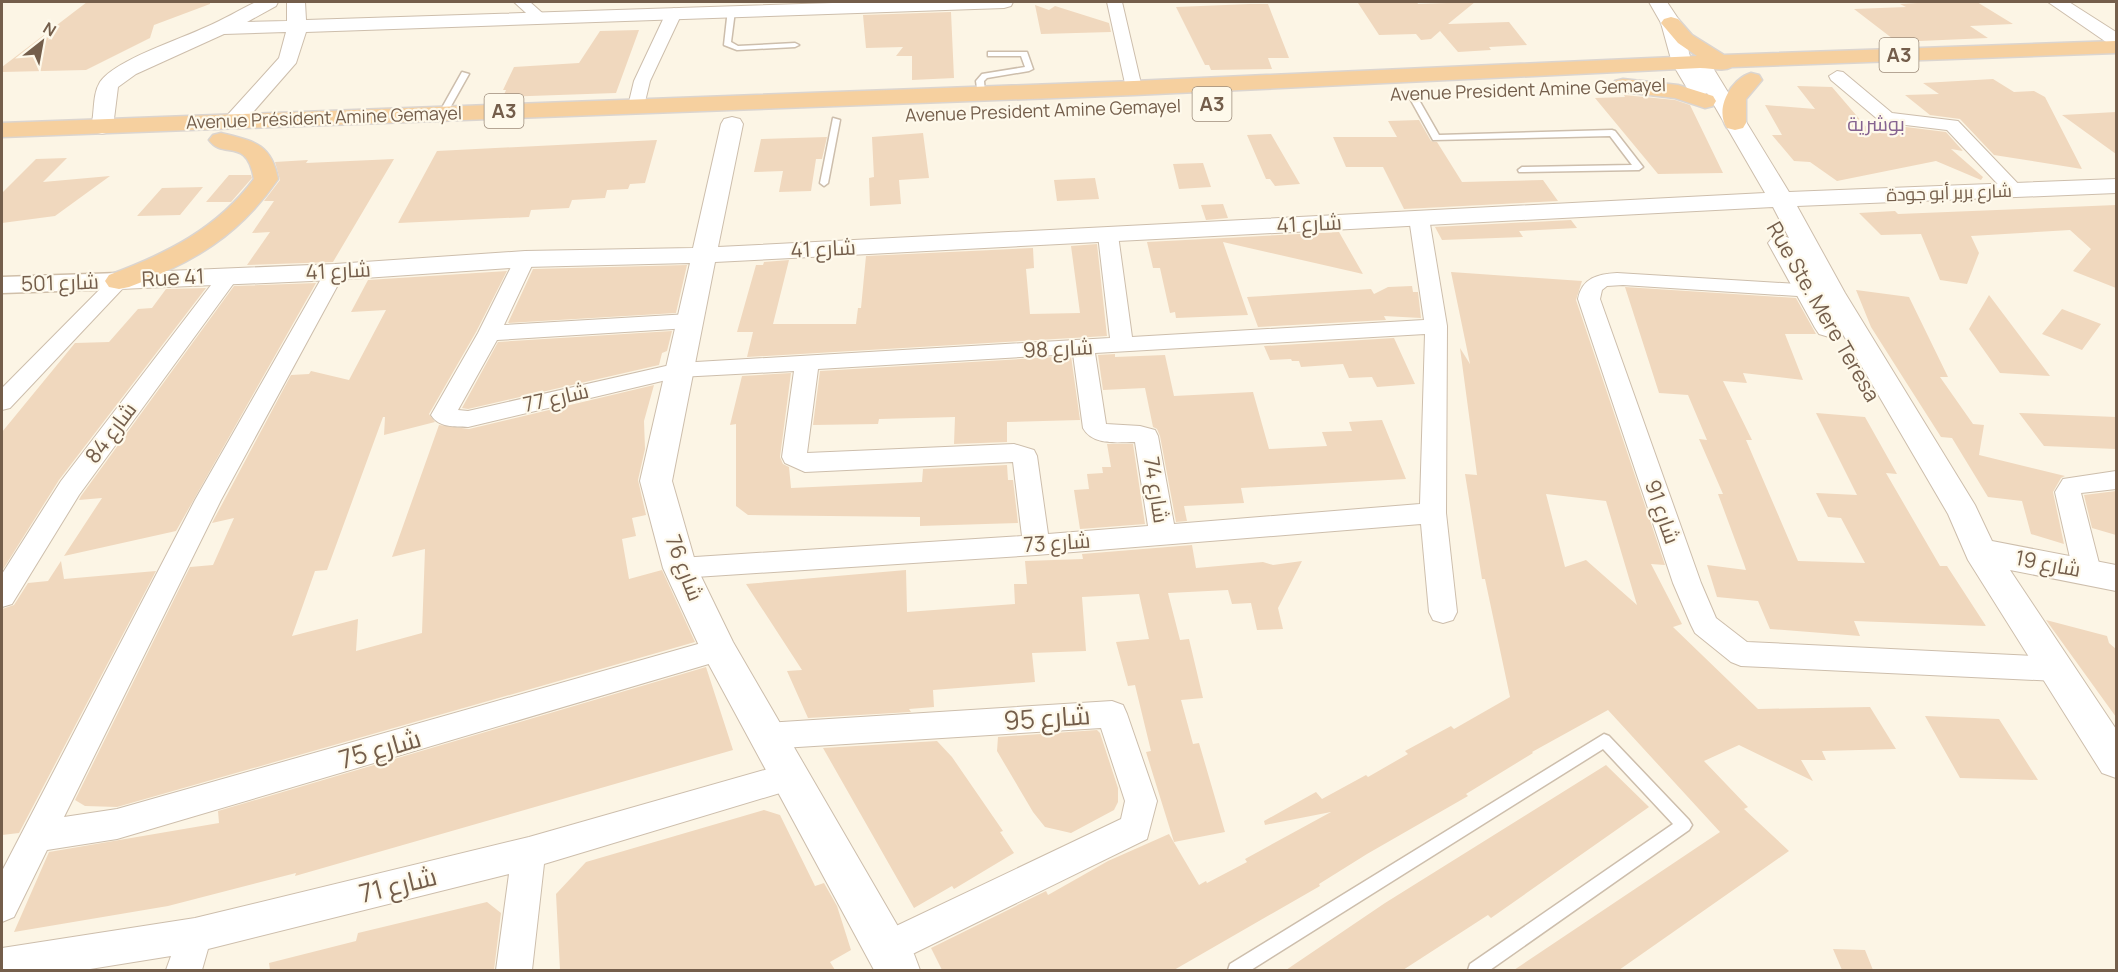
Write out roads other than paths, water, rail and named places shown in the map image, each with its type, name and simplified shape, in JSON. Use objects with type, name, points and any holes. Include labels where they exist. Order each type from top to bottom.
[{"type":"highway","points":[[1631,65],[1660,54],[1665,47],[1671,23]]},
{"type":"highway","points":[[1671,23],[1685,39],[1701,75]]},
{"type":"highway","name":"Avenue President Amine Gemayel","points":[[227,131],[732,124],[1623,86],[1701,75],[2116,47]]},
{"type":"highway","name":"Avenue President Amine Gemayel","points":[[1006,92],[1631,65],[1751,80],[2116,66]]},
{"type":"highway","points":[[1735,123],[1735,98],[1751,80]]},
{"type":"highway","name":"Avenue Président Amine Gemayel","points":[[2,149],[442,113],[1006,92]]},
{"type":"highway","points":[[732,124],[744,116],[755,113],[861,107],[899,97]]},
{"type":"highway","name":"Avenue Président Amine Gemayel","points":[[2,130],[102,128],[227,131]]},
{"type":"highway","points":[[119,281],[162,266],[193,250],[230,223],[248,206],[266,179],[263,162],[259,153],[227,131]]},
{"type":"main road","name":"شارع 501","points":[[2,285],[119,281]]},
{"type":"street","points":[[102,128],[106,116],[106,91],[113,79],[222,28],[269,2]]},
{"type":"street","points":[[227,131],[289,59],[297,27],[296,2]]},
{"type":"street","points":[[222,28],[297,27],[529,6],[674,14],[837,5],[1004,2]]},
{"type":"street","points":[[1114,2],[1134,88]]},
{"type":"street","points":[[1658,2],[1701,75]]},
{"type":"street","points":[[2057,2],[2116,40]]},
{"type":"street","points":[[637,106],[642,81],[674,14]]},
{"type":"street","name":"Rue Ste. Mere Teresa","points":[[1701,75],[1735,123],[1769,199]]},
{"type":"street","name":"Rue Ste. Mere Teresa","points":[[1701,75],[1819,292],[1945,514],[1980,551],[2116,761]]},
{"type":"street","points":[[1837,76],[1887,118],[1952,124],[2015,190]]},
{"type":"street","name":"شارع 76","points":[[732,124],[656,481],[680,568],[719,650],[892,960]]},
{"type":"street","name":"شارع بربر أبو جودة","points":[[1419,218],[1769,199],[2116,186]]},
{"type":"street","points":[[1419,218],[1436,326],[1433,513],[1443,612]]},
{"type":"street","name":"شارع 41","points":[[228,276],[335,272],[525,259],[704,255],[1419,218]]},
{"type":"street","points":[[1108,235],[1122,346]]},
{"type":"street","points":[[525,259],[489,333],[689,321]]},
{"type":"street","points":[[2,905],[208,500],[335,272]]},
{"type":"street","name":"Rue 41","points":[[119,281],[228,276]]},
{"type":"street","name":"شارع 84","points":[[2,596],[70,488],[228,276]]},
{"type":"street","name":"شارع 91","points":[[1819,292],[1623,279],[1600,281],[1589,290],[1588,299],[1687,584],[1705,625],[1741,654],[2056,669]]},
{"type":"street","points":[[2,402],[119,281]]},
{"type":"street","name":"شارع 98","points":[[679,370],[1436,326]]},
{"type":"street","name":"شارع 77","points":[[489,333],[450,407],[443,415],[449,418],[468,419],[679,370]]},
{"type":"street","name":"شارع 74","points":[[1083,348],[1095,428],[1101,433],[1146,436],[1163,534]]},
{"type":"street","points":[[807,363],[794,457],[805,463],[1014,453],[1025,456],[1028,462],[1036,544]]},
{"type":"street","points":[[2102,575],[2068,492],[2072,485],[2081,482],[2116,480]]},
{"type":"street","name":"شارع 73","points":[[680,568],[1036,544],[1433,513]]},
{"type":"street","name":"شارع 19","points":[[1980,551],[2102,575]]},
{"type":"street","name":"شارع 75","points":[[37,836],[117,824],[719,650]]},
{"type":"street","name":"شارع 95","points":[[766,736],[1112,714],[1141,801],[1135,828],[892,960]]},
{"type":"street","name":"شارع 71","points":[[2,966],[195,935],[529,853],[789,777]]},
{"type":"street","points":[[514,970],[529,853]]},
{"type":"street","points":[[184,970],[195,935]]},
{"type":"lane","points":[[731,11],[727,43],[730,46],[737,48],[795,45]]},
{"type":"lane","points":[[981,93],[980,81],[985,76],[1029,69],[1024,54],[991,54]]},
{"type":"lane","points":[[442,113],[465,74]]},
{"type":"lane","points":[[1412,95],[1436,138],[1612,133],[1639,166],[1522,170]]},
{"type":"lane","points":[[824,183],[836,120]]},
{"type":"lane","points":[[1236,970],[1604,740],[1684,825],[1476,970]]},
{"type":"district","name":"بوشرية","points":[[1876,124]]}]
